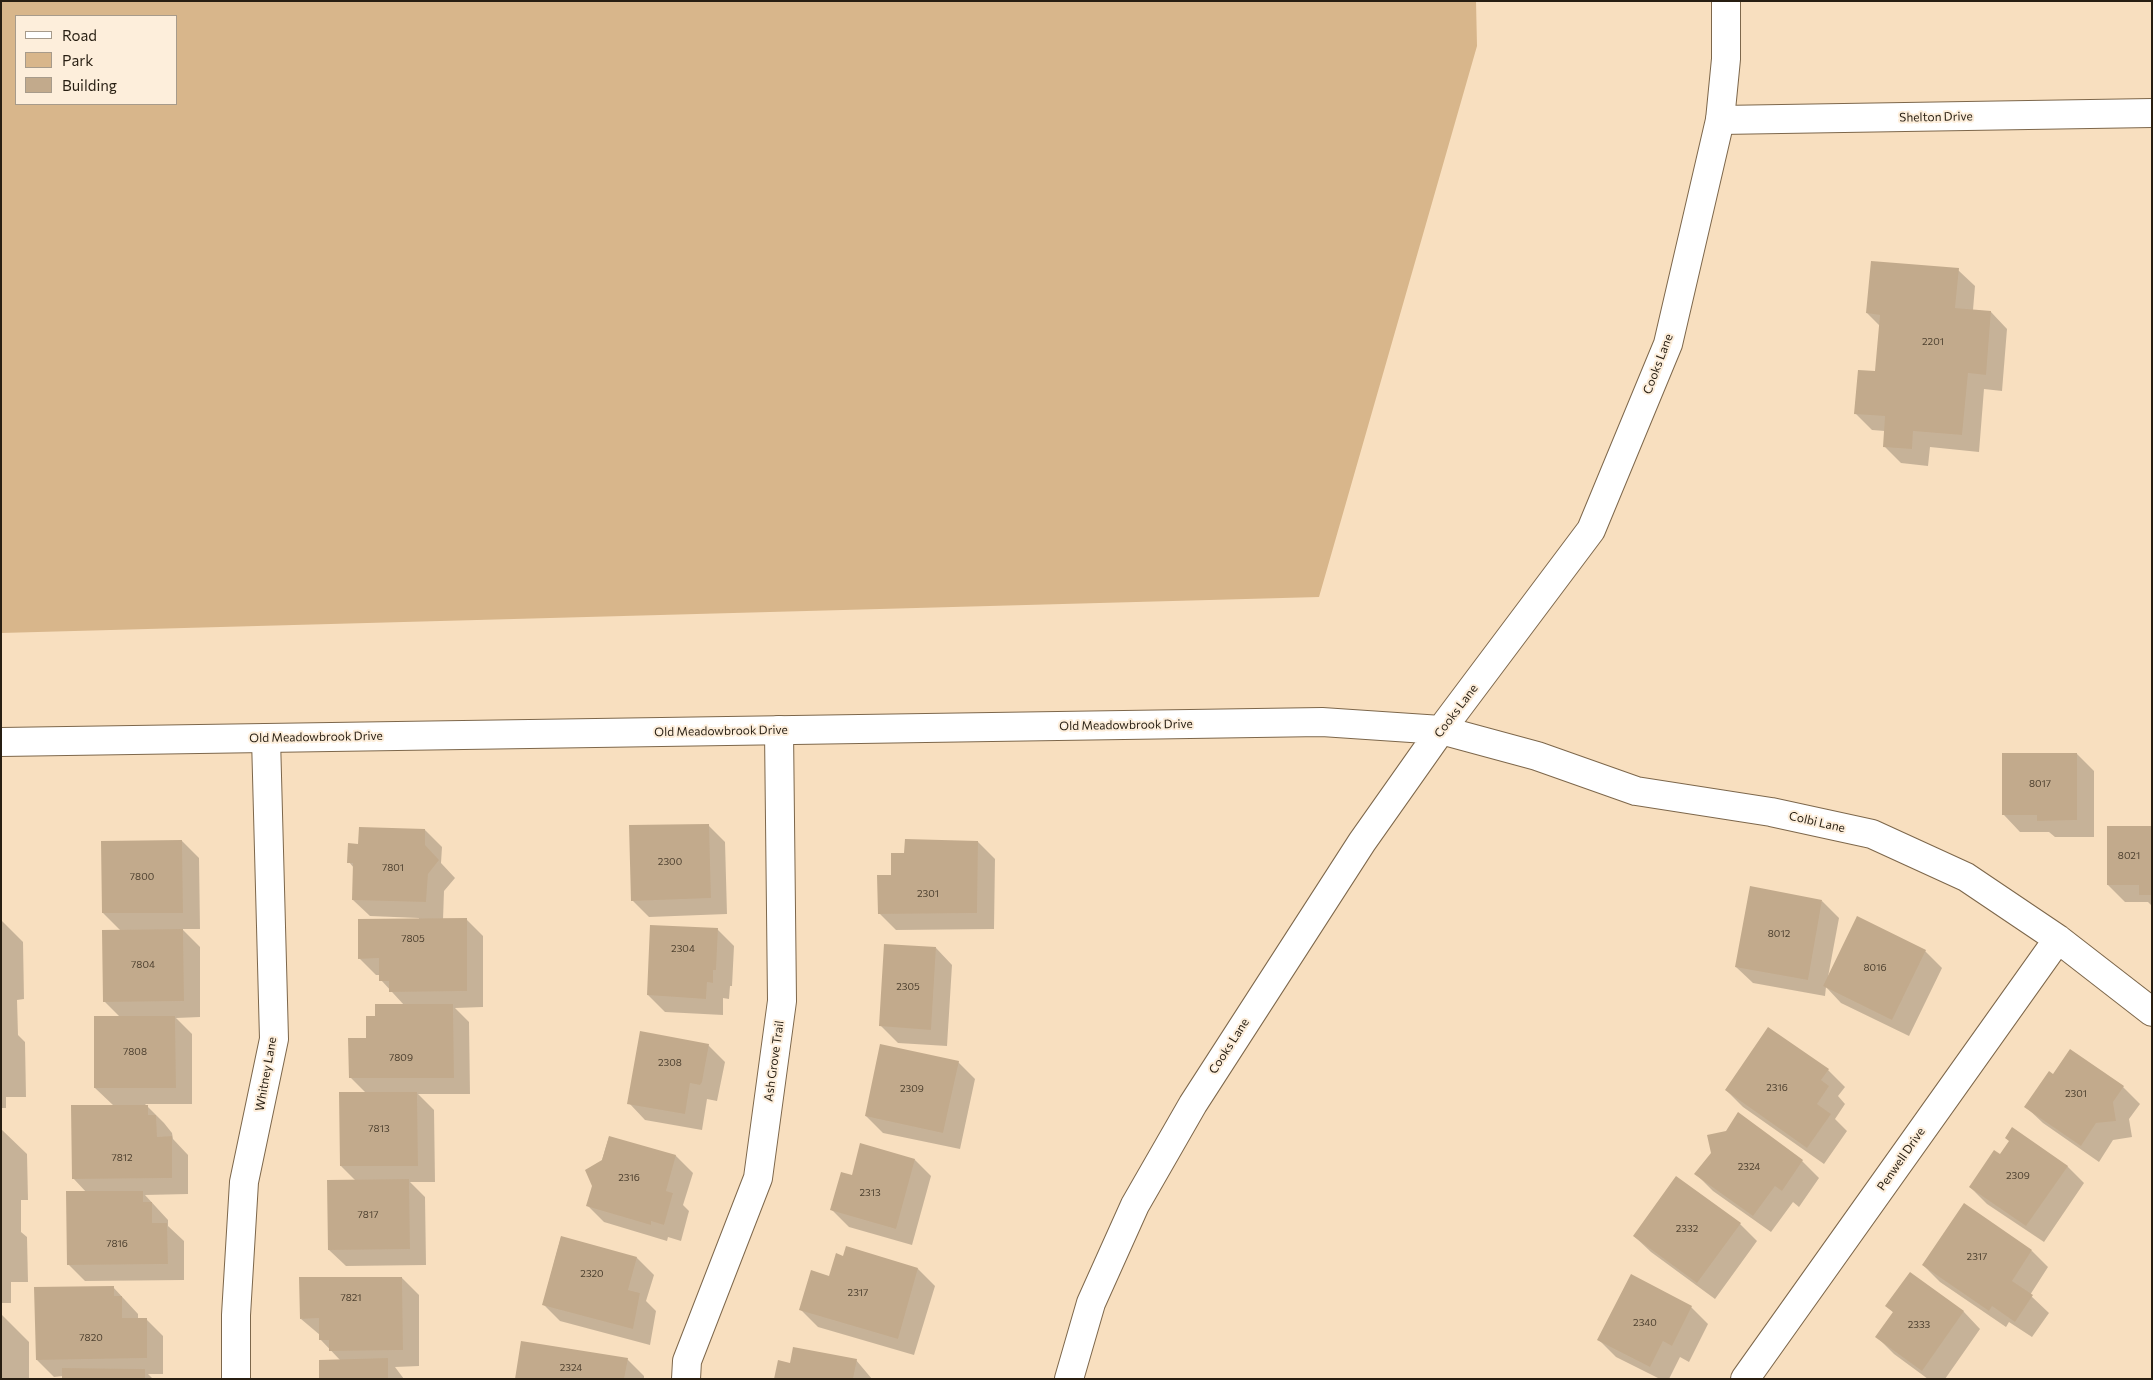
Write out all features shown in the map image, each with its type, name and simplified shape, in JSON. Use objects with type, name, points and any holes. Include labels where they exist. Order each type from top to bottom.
[{"type":"street","name":"Cooks Lane","points":[[1069,1379],[1091,1303],[1123,1231],[1135,1205],[1192,1104],[1362,842],[1441,730],[1591,530],[1668,344],[1720,120],[1726,59],[1726,1]]},
{"type":"street","name":"Shelton Drive","points":[[1720,120],[2152,112]]},
{"type":"street","name":"Old Meadowbrook Drive","points":[[1,742],[1322,722],[1441,730]]},
{"type":"street","name":"Ash Grove Trail","points":[[686,1379],[687,1362],[758,1178],[782,1001],[779,730]]},
{"type":"street","name":"Colbi Lane","points":[[1441,730],[1537,756],[1636,791],[1771,812],[1872,834],[1966,877],[2058,939],[2152,1012]]},
{"type":"street","name":"Whitney Lane","points":[[236,1379],[236,1315],[244,1182],[274,1039],[266,738]]},
{"type":"street","name":"Penwell Drive","points":[[1745,1379],[2058,939]]},
{"type":"green space","points":[[1,1],[1476,1],[1477,46],[1319,597],[1,633]]},
{"type":"building","points":[[1871,261],[1959,268],[1955,308],[1991,311],[1986,375],[1968,373],[1962,435],[1913,431],[1912,449],[1883,447],[1885,416],[1854,414],[1858,370],[1875,371],[1880,315],[1866,313]]},
{"type":"building","points":[[2002,753],[2077,753],[2077,820],[2037,821],[2037,815],[2002,815]]},
{"type":"building","points":[[709,824],[711,898],[631,901],[629,825]]},
{"type":"building","points":[[2107,826],[2152,826],[2152,895],[2139,895],[2139,885],[2107,885]]},
{"type":"building","points":[[359,827],[425,829],[425,845],[439,860],[428,874],[426,902],[352,900],[353,863],[347,863],[348,843],[358,844]]},
{"type":"building","points":[[905,839],[978,841],[977,913],[878,914],[877,875],[891,875],[891,853],[904,853]]},
{"type":"building","points":[[182,840],[183,913],[102,913],[101,841]]},
{"type":"building","points":[[1750,886],[1822,900],[1808,980],[1735,967]]},
{"type":"building","points":[[1857,916],[1926,950],[1892,1020],[1823,986]]},
{"type":"building","points":[[467,918],[467,991],[389,992],[389,981],[379,981],[379,958],[358,959],[358,919]]},
{"type":"building","points":[[650,925],[718,928],[716,970],[713,970],[713,983],[707,982],[706,999],[647,995]]},
{"type":"building","points":[[183,929],[184,1001],[103,1002],[102,930]]},
{"type":"building","points":[[884,944],[936,947],[931,1030],[879,1026]]},
{"type":"building","points":[[375,1004],[453,1004],[454,1078],[349,1078],[348,1038],[366,1038],[366,1016],[375,1016]]},
{"type":"building","points":[[94,1016],[175,1016],[176,1088],[94,1088]]},
{"type":"building","points":[[1768,1027],[1829,1069],[1821,1080],[1829,1086],[1817,1104],[1831,1114],[1807,1148],[1725,1090]]},
{"type":"building","points":[[640,1031],[709,1044],[702,1082],[700,1085],[690,1083],[685,1114],[627,1104]]},
{"type":"building","points":[[880,1044],[959,1061],[943,1133],[865,1116]]},
{"type":"building","points":[[2070,1049],[2124,1086],[2113,1102],[2116,1121],[2096,1123],[2081,1146],[2024,1107],[2049,1071],[2053,1074]]},
{"type":"building","points":[[339,1092],[417,1092],[418,1166],[340,1166]]},
{"type":"building","points":[[71,1105],[148,1105],[148,1115],[156,1115],[157,1137],[172,1136],[172,1178],[72,1179]]},
{"type":"building","points":[[1738,1112],[1803,1160],[1782,1191],[1775,1186],[1753,1216],[1694,1174],[1711,1153],[1707,1135],[1726,1131]]},
{"type":"building","points":[[2012,1127],[2068,1166],[2026,1226],[1969,1187],[1994,1150],[2000,1154],[2009,1141],[2005,1138]]},
{"type":"building","points":[[609,1136],[676,1155],[666,1191],[673,1193],[664,1225],[651,1221],[651,1225],[586,1206],[592,1186],[585,1170],[602,1160]]},
{"type":"building","points":[[860,1143],[915,1159],[896,1229],[830,1210],[841,1172],[852,1175]]},
{"type":"building","points":[[1676,1176],[1741,1223],[1697,1283],[1633,1236]]},
{"type":"building","points":[[409,1179],[410,1249],[328,1250],[327,1180]]},
{"type":"building","points":[[66,1191],[143,1191],[143,1202],[152,1202],[152,1223],[167,1223],[168,1264],[67,1265]]},
{"type":"building","points":[[1964,1203],[2032,1250],[2012,1281],[2033,1295],[2015,1322],[1992,1306],[1989,1311],[1922,1265]]},
{"type":"building","points":[[561,1236],[637,1257],[628,1290],[640,1293],[633,1329],[542,1305]]},
{"type":"building","points":[[846,1246],[918,1268],[898,1339],[799,1310],[811,1270],[829,1276],[836,1253],[843,1256]]},
{"type":"building","points":[[1910,1272],[1964,1311],[1922,1371],[1875,1337],[1893,1312],[1885,1306]]},
{"type":"building","points":[[1631,1274],[1692,1306],[1672,1346],[1663,1341],[1650,1367],[1597,1340]]},
{"type":"building","points":[[299,1277],[402,1277],[403,1350],[329,1351],[329,1340],[319,1340],[319,1318],[300,1319]]},
{"type":"building","points":[[114,1286],[114,1296],[122,1296],[122,1318],[147,1318],[147,1358],[36,1360],[34,1287]]},
{"type":"building","points":[[521,1341],[628,1358],[624,1379],[515,1379]]},
{"type":"building","points":[[793,1347],[857,1359],[853,1379],[774,1379],[778,1360],[790,1363]]},
{"type":"building","points":[[388,1358],[388,1379],[319,1379],[319,1360]]},
{"type":"building","points":[[62,1368],[145,1369],[145,1379],[62,1379]]}]
